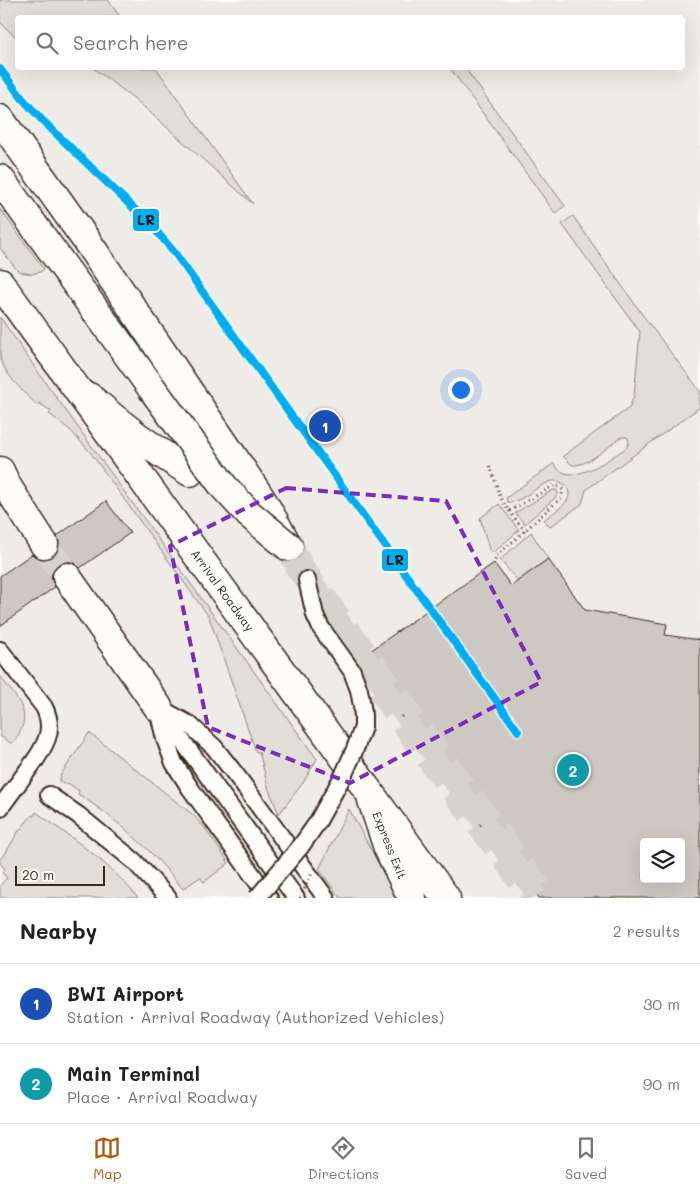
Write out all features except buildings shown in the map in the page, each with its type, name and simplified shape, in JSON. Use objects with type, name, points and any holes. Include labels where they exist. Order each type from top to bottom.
[{"type":"main road","points":[[0,119],[84,237],[262,500],[289,547],[249,514],[224,487],[0,179]]},
{"type":"main road","name":"Arrival Roadway","points":[[0,283],[446,898]]},
{"type":"main road","points":[[72,382],[100,408],[138,438],[190,472]]},
{"type":"main road","points":[[0,471],[7,486],[44,544]]},
{"type":"main road","points":[[68,577],[158,707]]},
{"type":"main road","name":"Express Exit","points":[[370,792],[388,848],[412,898]]},
{"type":"lane","points":[[257,898],[301,846],[317,823],[343,776],[362,727],[362,706],[359,690],[352,671],[315,615],[307,580]]},
{"type":"lane","points":[[0,650],[44,707],[50,724],[43,748],[4,803]]},
{"type":"lane","points":[[158,707],[296,898]]},
{"type":"lane","points":[[158,707],[164,740],[174,763],[269,898]]},
{"type":"lane","points":[[158,707],[190,725],[214,748],[326,898]]},
{"type":"lane","points":[[50,795],[134,861],[168,898]]},
{"type":"path","points":[[490,466],[501,499],[524,531]]},
{"type":"path","points":[[494,563],[500,553],[561,498],[563,494],[561,488],[555,484],[509,511]]},
{"type":"highlighted area","points":[[286,488],[446,501],[541,682],[350,783],[208,727],[170,546]]},
{"type":"shaded area","points":[[0,0],[700,0],[700,898],[0,898]]},
{"type":"shaded area","points":[[0,0],[108,0],[119,15],[15,15],[15,36],[0,22]]},
{"type":"shaded area","points":[[96,70],[157,70],[253,204],[135,99]]},
{"type":"shaded area","points":[[451,70],[466,70],[565,206],[555,213]]},
{"type":"shaded area","points":[[0,209],[44,269],[40,272],[31,274],[17,270],[0,248]]},
{"type":"shaded area","points":[[573,216],[644,317],[700,391],[700,407],[586,490],[582,504],[550,527],[544,520],[561,507],[568,498],[568,490],[562,483],[558,481],[549,482],[521,499],[510,503],[506,498],[554,463],[558,469],[565,473],[574,474],[593,468],[626,448],[629,443],[628,438],[621,437],[598,455],[578,465],[572,465],[563,456],[629,408],[634,396],[640,332],[562,224]]},
{"type":"shaded area","points":[[0,317],[317,759],[303,783],[279,814],[269,790],[259,752],[256,752],[209,617],[90,452],[69,429],[49,414],[51,411],[39,403],[37,405],[9,376],[0,356]]},
{"type":"shaded area","points":[[553,490],[557,490],[557,496],[525,524],[515,513]]},
{"type":"shaded area","points":[[499,504],[519,530],[493,553],[489,549],[480,518]]},
{"type":"shaded area","points":[[531,532],[548,559],[518,581],[500,560]]},
{"type":"shaded area","points":[[0,676],[18,701],[24,716],[19,734],[12,744],[0,736]]},
{"type":"shaded area","points":[[89,733],[192,814],[204,827],[229,863],[204,882],[200,877],[183,889],[135,837],[78,794],[79,791],[68,783],[66,785],[59,781],[60,776]]},
{"type":"shaded area","points":[[349,809],[397,898],[340,898],[319,869]]},
{"type":"shaded area","points":[[36,812],[103,862],[138,898],[0,898],[0,885],[7,878],[2,872],[5,869],[0,863],[0,859],[18,832]]},
{"type":"tunnel","points":[[269,531],[286,549],[544,898]]},
{"type":"tunnel","points":[[44,544],[67,577]]},
{"type":"tunnel","points":[[289,547],[307,580],[417,741],[514,869],[533,898]]},
{"type":"transit line","name":"LR","points":[[0,69],[42,120],[153,227],[174,252],[518,731]]},
{"type":"place","name":"BWI Airport","points":[[325,426]]},
{"type":"place","name":"Main Terminal","points":[[573,770]]}]
